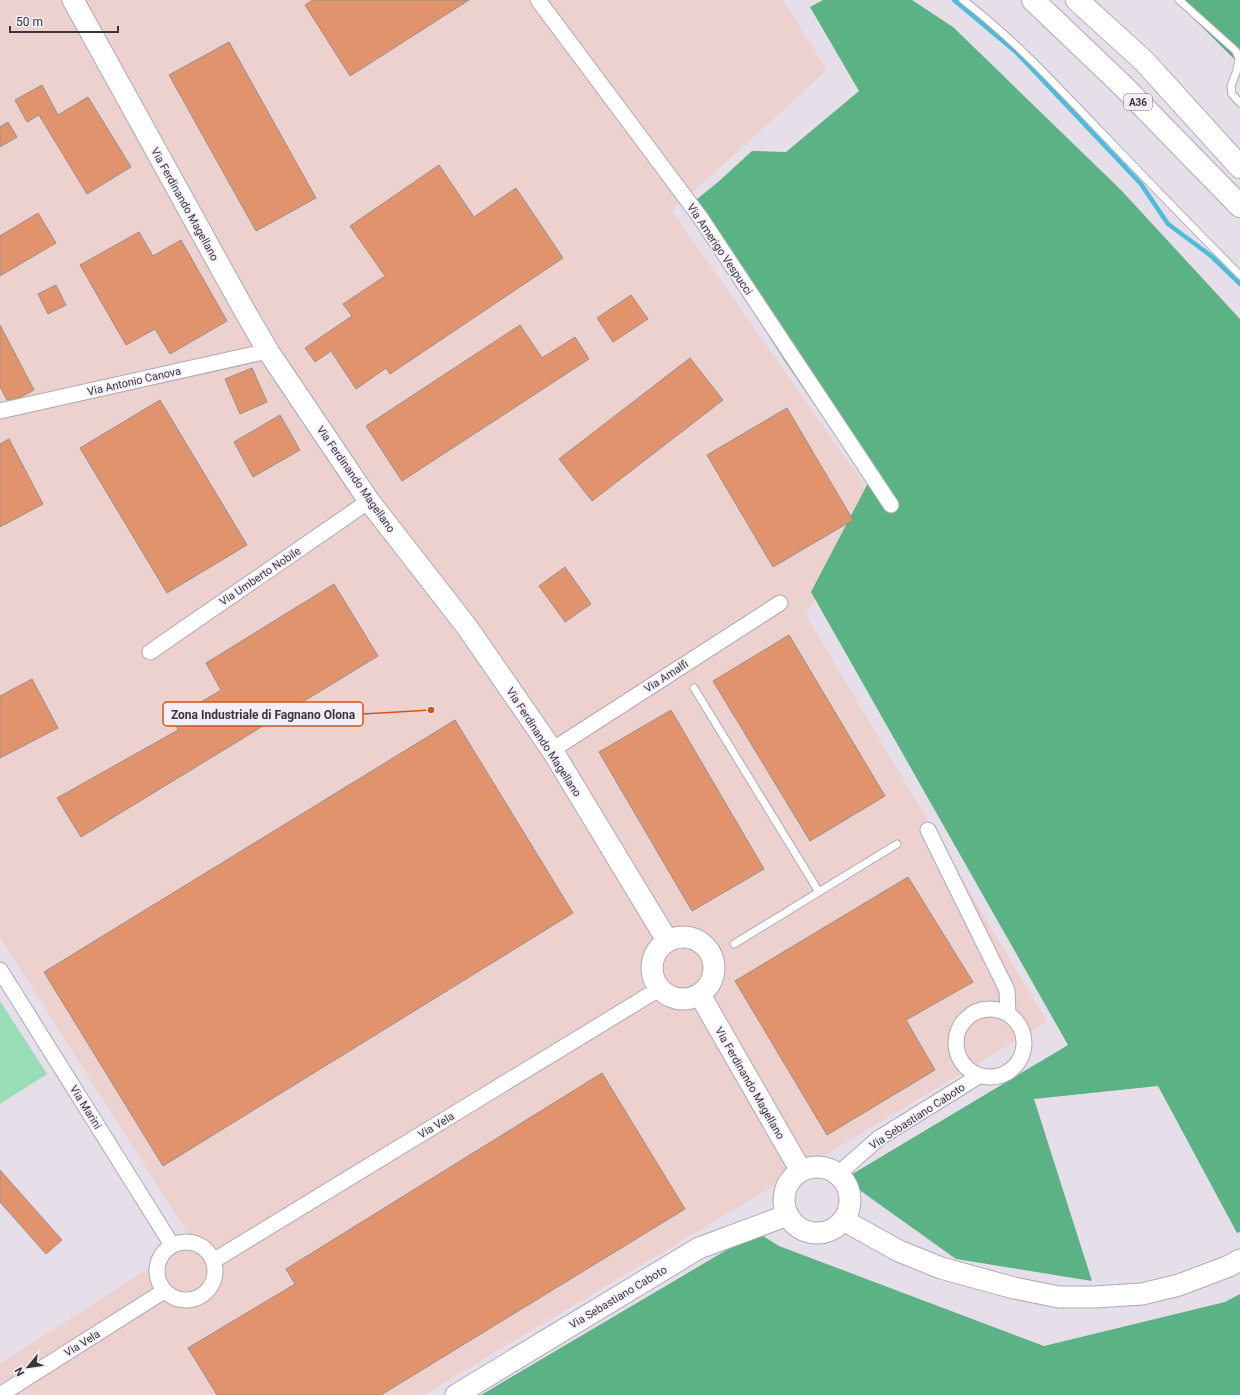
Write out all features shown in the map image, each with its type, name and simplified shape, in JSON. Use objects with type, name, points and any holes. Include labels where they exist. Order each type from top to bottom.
[{"type":"highway","name":"A36","points":[[1033,0],[1122,85],[1240,206]]},
{"type":"highway","points":[[1077,0],[1144,61],[1240,167]]},
{"type":"street","name":"Via Ferdinando Magellano","points":[[73,0],[243,308],[268,350],[369,501],[466,627],[552,750],[667,940]]},
{"type":"street","name":"Via Amerigo Vespucci","points":[[538,0],[700,217],[891,505]]},
{"type":"street","name":"Via Antonio Canova","points":[[0,411],[268,350]]},
{"type":"street","name":"Via Umberto Nobile","points":[[150,652],[369,501]]},
{"type":"street","name":"Via Amalfi","points":[[552,750],[780,603]]},
{"type":"street","points":[[928,830],[1007,990],[1008,1014],[1017,1022],[1022,1031],[1025,1042],[1021,1058],[1010,1071],[1001,1076],[990,1078],[979,1076]]},
{"type":"street","points":[[678,936],[699,940],[713,957],[713,978],[708,987],[700,994],[692,998],[678,999],[659,989],[651,971],[651,962],[654,953],[660,945],[667,940],[678,936]]},
{"type":"street","name":"Via Marini","points":[[0,970],[172,1245]]},
{"type":"street","name":"Via Vela","points":[[214,1261],[659,989]]},
{"type":"street","name":"Via Ferdinando Magellano","points":[[700,994],[801,1171]]},
{"type":"street","name":"Via Sebastiano Caboto","points":[[838,1174],[879,1138],[979,1076],[969,1070],[961,1061],[957,1051],[956,1039],[960,1028],[966,1019],[975,1012],[986,1009],[998,1010],[1008,1014]]},
{"type":"street","points":[[810,1167],[829,1169],[838,1174],[849,1191],[850,1201],[848,1211],[843,1220],[835,1227],[825,1232],[804,1230],[795,1224],[788,1215],[784,1196],[793,1177],[810,1167]]},
{"type":"street","name":"Via Sebastiano Caboto","points":[[456,1395],[699,1248],[788,1215]]},
{"type":"street","points":[[843,1220],[899,1251],[942,1268],[1014,1288],[1059,1297],[1095,1297],[1142,1294],[1179,1285],[1229,1266],[1240,1260]]},
{"type":"street","points":[[182,1242],[192,1242],[201,1246],[208,1252],[214,1261],[214,1281],[209,1290],[192,1300],[182,1300],[173,1297],[164,1291],[159,1284],[156,1275],[157,1266],[165,1250],[172,1245],[182,1242]]},
{"type":"street","name":"Via Vela","points":[[0,1395],[164,1291]]},
{"type":"lane","points":[[963,0],[1004,34],[1043,71],[1176,212],[1240,276]]},
{"type":"lane","points":[[1179,0],[1236,51],[1239,59],[1237,70],[1231,86],[1232,94],[1240,103]]},
{"type":"lane","points":[[694,688],[818,892]]},
{"type":"lane","points":[[734,944],[897,844]]},
{"type":"shaded area","points":[[0,0],[783,0],[827,70],[672,211],[873,497],[806,615],[1047,1022],[424,1395],[0,1395],[0,1364],[192,1240],[0,937],[0,811],[2,809],[0,806]]},
{"type":"green space","points":[[823,0],[912,0],[953,27],[1121,190],[1240,319],[1240,1232],[1237,1233],[1158,1086],[1034,1099],[1092,1281],[956,1259],[844,1179],[1068,1045],[811,592],[868,483],[786,363],[687,207],[717,183],[752,151],[786,152],[859,91],[810,7]]},
{"type":"green space","points":[[1175,0],[1240,0],[1240,65]]},
{"type":"green space","points":[[0,1001],[47,1074],[0,1104]]},
{"type":"green space","points":[[757,1232],[779,1246],[1044,1346],[1225,1302],[1240,1294],[1240,1395],[481,1395]]},
{"type":"building","points":[[313,0],[469,0],[350,76],[305,5]]},
{"type":"building","points":[[229,42],[316,198],[256,231],[169,75]]},
{"type":"building","points":[[42,85],[58,115],[88,97],[131,167],[87,194],[39,115],[27,122],[15,100]]},
{"type":"building","points":[[8,122],[17,137],[0,147],[0,127]]},
{"type":"building","points":[[439,165],[474,217],[516,188],[563,258],[390,374],[386,368],[356,389],[331,351],[315,362],[305,348],[352,316],[343,304],[385,276],[350,226]]},
{"type":"building","points":[[38,213],[56,243],[0,276],[0,236]]},
{"type":"building","points":[[139,232],[153,256],[181,240],[227,321],[170,354],[155,329],[126,345],[80,265]]},
{"type":"building","points":[[56,285],[66,305],[48,314],[38,294]]},
{"type":"building","points":[[631,295],[648,319],[613,342],[597,318]]},
{"type":"building","points":[[0,325],[34,390],[21,397],[7,400],[0,387]]},
{"type":"building","points":[[520,325],[542,358],[575,337],[589,359],[402,481],[366,426]]},
{"type":"building","points":[[690,358],[723,400],[592,501],[559,459]]},
{"type":"building","points":[[252,368],[267,402],[240,414],[225,379]]},
{"type":"building","points":[[160,400],[247,545],[167,593],[80,448]]},
{"type":"building","points":[[787,408],[853,520],[773,567],[707,455]]},
{"type":"building","points":[[280,415],[300,450],[253,477],[234,442]]},
{"type":"building","points":[[9,439],[43,504],[0,527],[0,444]]},
{"type":"building","points":[[565,567],[591,604],[565,622],[539,586]]},
{"type":"building","points":[[334,584],[378,656],[81,837],[57,798],[178,730],[173,719],[221,690],[206,663]]},
{"type":"building","points":[[789,635],[885,796],[810,841],[713,681]]},
{"type":"building","points":[[32,679],[58,728],[0,758],[0,696]]},
{"type":"building","points":[[671,710],[764,869],[692,911],[599,752]]},
{"type":"building","points":[[455,720],[573,913],[163,1166],[44,972]]},
{"type":"building","points":[[908,877],[973,982],[906,1020],[935,1070],[827,1135],[735,981]]},
{"type":"building","points":[[602,1073],[685,1209],[381,1395],[217,1395],[188,1348],[295,1284],[286,1269]]},
{"type":"building","points":[[0,1170],[62,1240],[46,1254],[0,1202]]},
{"type":"waterway","points":[[954,0],[1016,52],[1141,184],[1168,224],[1210,255],[1240,284]]},
{"type":"place","name":"Zona Industriale di Fagnano Olona","points":[[431,710]]}]
